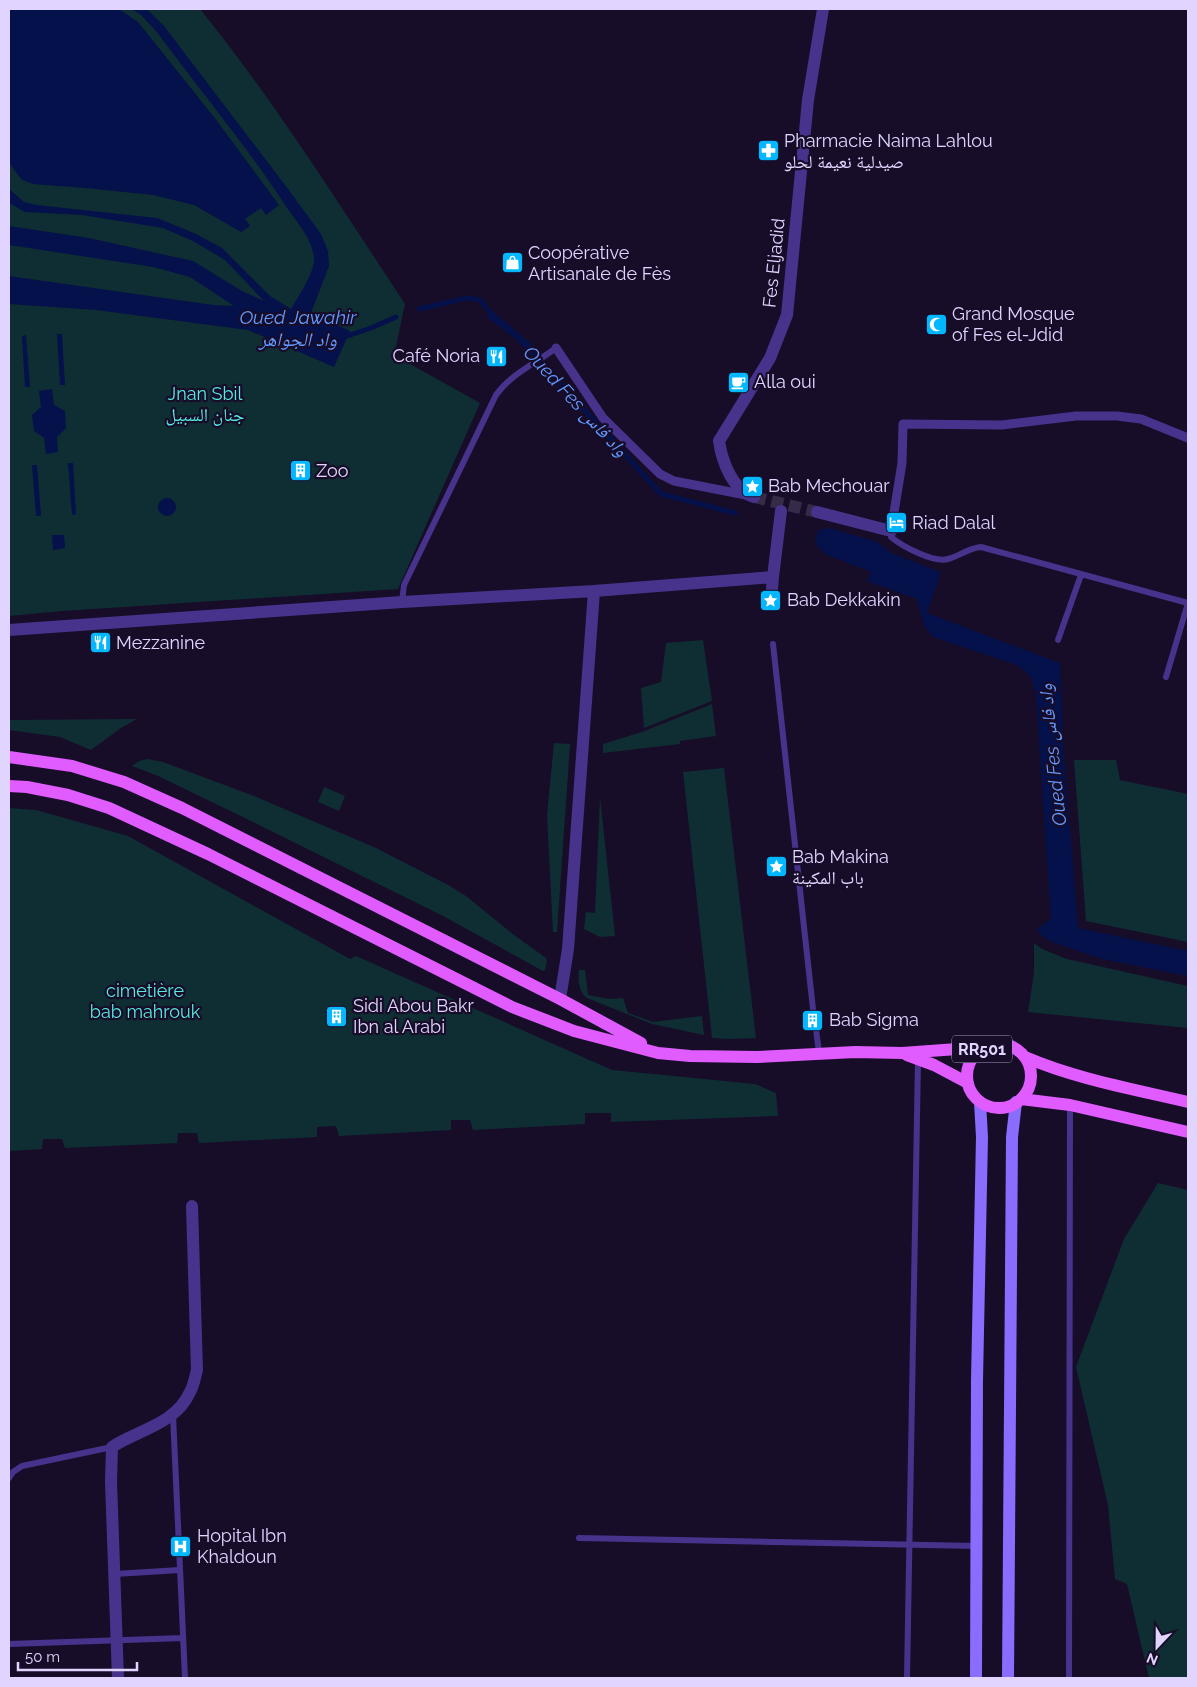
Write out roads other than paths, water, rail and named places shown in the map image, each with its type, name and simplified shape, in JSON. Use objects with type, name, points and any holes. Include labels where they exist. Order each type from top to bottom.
[{"type":"main road","points":[[9,757],[72,766],[124,782],[250,841],[560,999],[658,1053]]},
{"type":"main road","points":[[9,786],[27,787],[68,795],[109,808],[208,854],[512,1007],[574,1031],[658,1053],[690,1056],[748,1057],[855,1052],[902,1053],[985,1047]]},
{"type":"main road","name":"RR501","points":[[976,1678],[977,1380],[982,1137],[980,1102],[970,1090],[967,1072],[970,1062],[976,1053],[993,1044],[1011,1046],[1018,1050],[1030,1067],[1031,1078],[1028,1090],[1018,1101],[1012,1137],[1008,1678]]},
{"type":"main road","points":[[902,1053],[918,1058],[968,1083]]},
{"type":"main road","name":"RR501","points":[[1024,1057],[1073,1075],[1188,1102]]},
{"type":"main road","points":[[980,1102],[998,1108],[1018,1101],[1070,1105],[1188,1132]]},
{"type":"street","name":"Fes Eljadid","points":[[752,496],[737,484],[726,469],[720,453],[719,441],[770,358],[788,315],[808,100],[823,9]]},
{"type":"street","points":[[556,348],[603,418],[660,474],[674,481],[752,496]]},
{"type":"street","points":[[817,512],[890,531],[902,463],[903,424],[1002,425],[1076,416],[1117,416],[1141,419],[1188,438]]},
{"type":"street","points":[[772,600],[781,511]]},
{"type":"street","points":[[9,630],[402,602],[594,591],[773,577]]},
{"type":"street","points":[[560,999],[568,949],[594,591]]},
{"type":"street","points":[[118,1678],[111,1482],[112,1447],[128,1437],[165,1421],[190,1393],[197,1370],[192,1206]]},
{"type":"lane","points":[[402,602],[404,585],[496,395],[524,368],[556,348]]},
{"type":"lane","points":[[890,531],[891,538],[910,550],[942,560],[950,559],[972,548],[981,547],[1188,603],[1166,677]]},
{"type":"lane","points":[[1058,640],[1081,575]]},
{"type":"lane","points":[[773,644],[813,1009]]},
{"type":"lane","points":[[816,1029],[819,1053]]},
{"type":"lane","points":[[907,1678],[918,1058]]},
{"type":"lane","points":[[1069,1678],[1070,1105]]},
{"type":"lane","points":[[173,1413],[185,1678]]},
{"type":"lane","points":[[9,1478],[13,1472],[22,1466],[112,1447]]},
{"type":"lane","points":[[579,1538],[976,1546]]},
{"type":"lane","points":[[115,1574],[180,1570]]},
{"type":"lane","points":[[9,1644],[183,1638]]},
{"type":"water","points":[[9,9],[119,9],[138,22],[214,117],[279,205],[266,215],[261,208],[245,219],[250,226],[241,232],[194,205],[153,195],[33,184],[22,180],[9,163]]},
{"type":"water","points":[[131,9],[147,9],[164,26],[321,234],[328,251],[329,266],[311,313],[350,331],[334,367],[248,330],[96,310],[9,304],[9,276],[213,305],[234,306],[190,277],[153,267],[9,245],[9,226],[89,238],[193,261],[242,291],[264,301],[225,260],[193,241],[163,228],[82,215],[25,212],[9,203],[9,189],[24,202],[36,205],[157,218],[194,233],[222,248],[270,296],[291,309],[312,270],[314,264],[313,251],[303,230],[238,139],[156,31],[141,15]]},
{"type":"water","points":[[490,309],[531,344],[561,381],[557,385],[517,340],[487,317]]},
{"type":"water","points":[[57,334],[62,334],[65,385],[60,385]]},
{"type":"water","points":[[26,335],[30,387],[25,387],[22,336]]},
{"type":"water","points":[[52,389],[54,405],[65,411],[66,428],[57,437],[58,452],[46,454],[44,438],[34,431],[32,415],[41,407],[39,391]]},
{"type":"water","points":[[68,463],[73,463],[76,514],[72,515]]},
{"type":"water","points":[[32,465],[37,465],[41,516],[36,516]]},
{"type":"water","points":[[167,498],[173,501],[176,507],[173,513],[167,516],[161,513],[158,507],[161,501]]},
{"type":"water","points":[[830,528],[877,542],[891,553],[941,572],[927,613],[1060,663],[1063,742],[1078,928],[1188,951],[1188,976],[1102,959],[1052,942],[1042,936],[1037,929],[1051,919],[1036,697],[1031,677],[1014,664],[933,637],[924,625],[917,599],[867,581],[871,572],[825,554],[815,543],[818,530]]},
{"type":"water","points":[[52,535],[64,535],[65,548],[53,550]]},
{"type":"waterway","name":"Oued Fes واد فاس","points":[[419,309],[467,298],[480,300],[494,317]]},
{"type":"waterway","name":"Oued Jawahir واد الجواهر","points":[[343,336],[371,328],[396,317]]},
{"type":"waterway","name":"Oued Fes واد فاس","points":[[556,379],[661,494],[735,513]]},
{"type":"tunnel","points":[[754,497],[817,512]]},
{"type":"place","name":"Pharmacie Naima Lahlou صيدلية نعيمة لحلو","points":[[768,151]]},
{"type":"place","name":"Coopérative Artisanale de Fès","points":[[512,263]]},
{"type":"place","name":"Grand Mosque of Fes el-Jdid","points":[[936,324]]},
{"type":"place","name":"Café Noria","points":[[496,356]]},
{"type":"place","name":"Alla oui","points":[[738,382]]},
{"type":"place","name":"Zoo","points":[[300,471]]},
{"type":"place","name":"Bab Mechouar","points":[[752,486]]},
{"type":"place","name":"Riad Dalal","points":[[896,523]]},
{"type":"place","name":"Bab Dekkakin","points":[[771,600]]},
{"type":"place","name":"Mezzanine","points":[[100,643]]},
{"type":"place","name":"Bab Makina باب المكينة","points":[[776,867]]},
{"type":"place","name":"Sidi Abou Bakr Ibn al Arabi","points":[[337,1016]]},
{"type":"place","name":"Bab Sigma","points":[[813,1020]]},
{"type":"place","name":"Hopital Ibn Khaldoun","points":[[181,1546]]},
{"type":"park label","name":"Jnan Sbil جنان السبيل","points":[[205,404]]},
{"type":"park label","name":"cimetière bab mahrouk","points":[[145,1001]]}]
